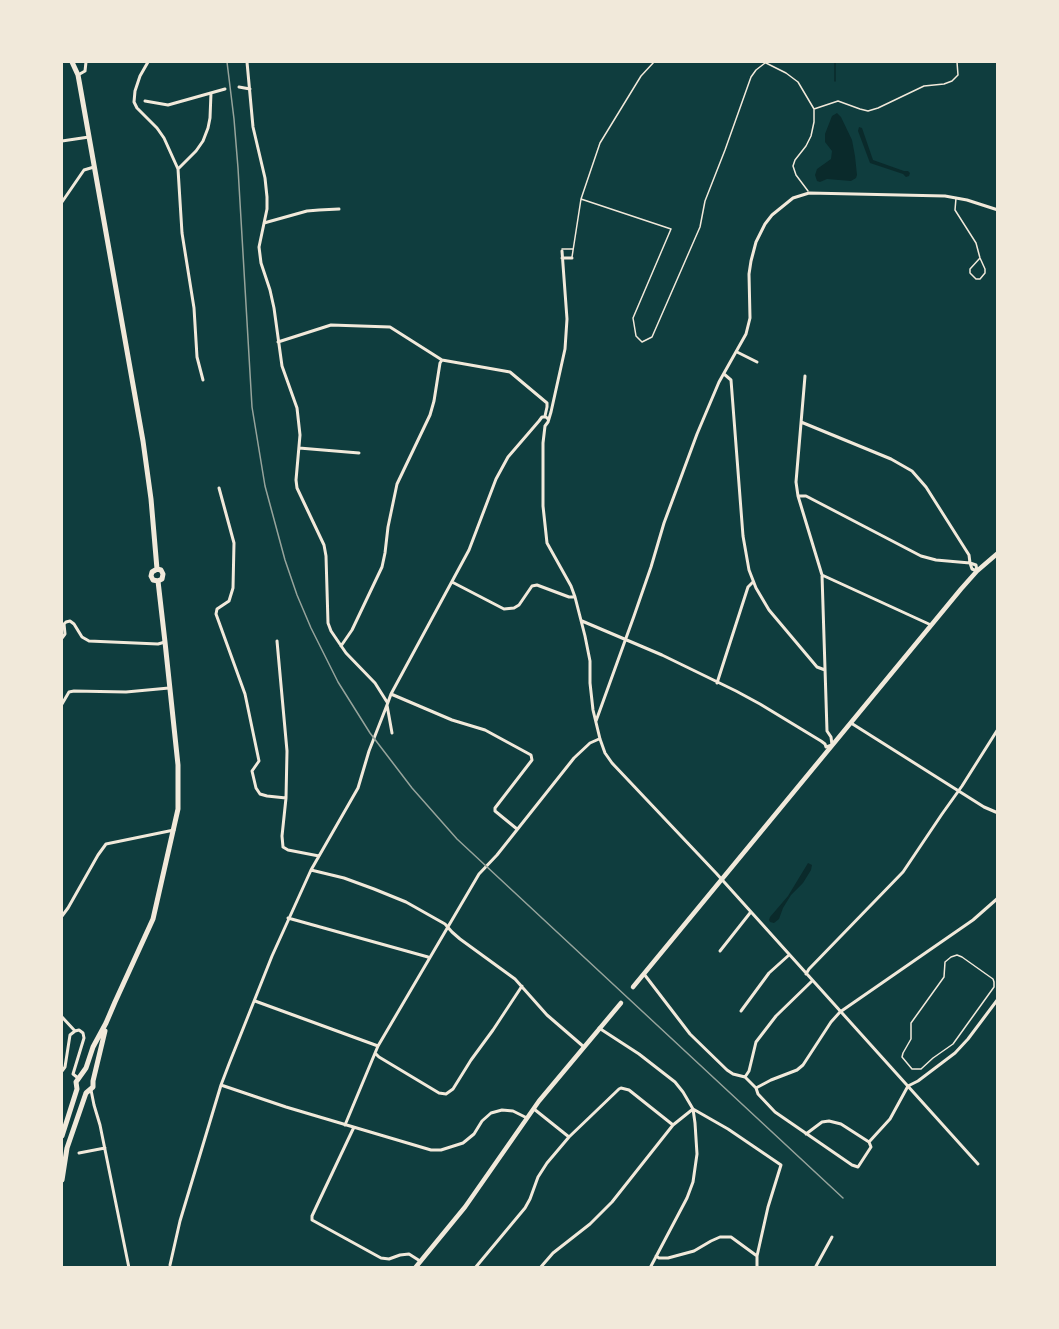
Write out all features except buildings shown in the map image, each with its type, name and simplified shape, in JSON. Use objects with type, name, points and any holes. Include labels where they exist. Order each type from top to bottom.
[{"type":"main road","points":[[62,1136],[77,1089],[76,1082],[86,1068],[93,1047],[153,919],[175,829],[179,778],[158,583],[151,576],[152,572],[157,569],[143,441],[78,75],[72,62]]},
{"type":"main road","points":[[633,987],[931,625],[977,571],[998,553]]},
{"type":"main road","points":[[415,1268],[465,1207],[527,1118],[621,1003]]},
{"type":"main road","points":[[62,1180],[67,1148],[89,1091],[93,1087],[106,1023]]},
{"type":"main road","points":[[80,1077],[88,1076],[93,1081]]},
{"type":"main road","points":[[77,1089],[81,1092],[89,1091]]},
{"type":"street","points":[[78,75],[84,71],[86,62]]},
{"type":"street","points":[[148,62],[140,76],[133,99],[137,108],[164,138],[178,169],[183,237],[194,308],[196,357],[203,380]]},
{"type":"street","points":[[248,62],[253,127],[267,197],[267,209],[259,247],[261,263],[274,309],[282,366],[297,408],[300,435],[297,488],[324,545],[330,631],[341,647],[375,683],[387,704],[392,733]]},
{"type":"street","points":[[239,87],[250,88]]},
{"type":"street","points":[[145,101],[168,105],[225,89]]},
{"type":"street","points":[[178,169],[203,141],[210,118],[211,93]]},
{"type":"street","points":[[62,141],[89,137]]},
{"type":"street","points":[[62,202],[84,170],[94,167]]},
{"type":"street","points":[[595,721],[705,412],[746,334],[750,318],[751,261],[756,242],[772,214],[793,198],[809,193],[923,195],[956,198],[998,210]]},
{"type":"street","points":[[264,223],[307,212],[339,209]]},
{"type":"street","points":[[562,250],[567,319],[562,364],[549,420],[545,426],[543,443],[543,495],[547,543],[571,586],[582,621],[590,661],[592,704],[605,753],[978,1164]]},
{"type":"street","points":[[562,258],[572,258]]},
{"type":"street","points":[[170,1265],[180,1221],[221,1085],[288,918],[310,870],[358,788],[369,751],[391,694],[469,550],[493,483],[508,457],[544,416],[547,407],[546,403],[510,372],[442,360],[390,327],[331,325],[278,342]]},
{"type":"street","points":[[737,352],[757,362]]},
{"type":"street","points":[[341,647],[382,567],[397,484],[430,416],[442,360]]},
{"type":"street","points":[[724,374],[731,380],[745,552],[753,582],[769,610],[818,667],[825,670]]},
{"type":"street","points":[[582,621],[662,655],[760,704],[821,741],[826,747],[832,745],[828,732],[822,574],[798,496],[796,482],[805,376]]},
{"type":"street","points":[[546,403],[553,400]]},
{"type":"street","points":[[544,416],[549,420]]},
{"type":"street","points":[[539,421],[545,426]]},
{"type":"street","points":[[801,422],[891,459],[912,471],[926,487],[957,535],[969,555],[970,563]]},
{"type":"street","points":[[299,448],[359,453]]},
{"type":"street","points":[[219,488],[234,543],[232,588],[229,601],[217,609],[216,614],[248,705],[259,761],[252,771],[256,788],[260,794],[286,798]]},
{"type":"street","points":[[798,496],[806,496],[921,556],[936,560],[970,563],[976,565],[977,571]]},
{"type":"street","points":[[822,574],[931,625]]},
{"type":"street","points":[[452,582],[504,609],[519,605],[532,586],[537,585],[569,597],[575,597]]},
{"type":"street","points":[[717,683],[748,587],[753,582]]},
{"type":"street","points":[[62,638],[65,634],[64,624],[70,621],[82,638],[89,641],[158,644],[165,642]]},
{"type":"street","points":[[276,641],[287,751],[283,847],[319,856]]},
{"type":"street","points":[[62,704],[69,692],[74,691],[126,692],[169,688]]},
{"type":"street","points":[[391,694],[452,720],[485,730],[531,755],[532,760],[495,808],[495,811],[517,829]]},
{"type":"street","points":[[851,723],[984,807],[998,813]]},
{"type":"street","points":[[806,974],[903,872],[998,729]]},
{"type":"street","points":[[345,1125],[378,1046],[479,874],[574,758],[590,744],[600,739]]},
{"type":"street","points":[[62,916],[106,844],[175,829]]},
{"type":"street","points":[[310,870],[344,878],[406,902],[445,924],[460,939],[522,986],[547,1015],[584,1047]]},
{"type":"street","points":[[756,1088],[797,1070],[840,1012],[973,920],[998,898]]},
{"type":"street","points":[[720,951],[750,913]]},
{"type":"street","points":[[288,918],[429,957]]},
{"type":"street","points":[[741,1011],[769,973],[789,955]]},
{"type":"street","points":[[644,974],[690,1034],[727,1070],[745,1077],[775,1112],[806,1134],[852,1165],[858,1167],[872,1147],[869,1142],[841,1124],[829,1120],[822,1122],[806,1134]]},
{"type":"street","points":[[745,1077],[749,1071],[756,1042],[776,1016],[812,981]]},
{"type":"street","points":[[376,1053],[439,1093],[446,1094],[453,1089],[522,986]]},
{"type":"street","points":[[869,1142],[890,1119],[908,1086],[955,1053],[969,1039],[998,999]]},
{"type":"street","points":[[255,1001],[378,1046]]},
{"type":"street","points":[[62,1017],[75,1031]]},
{"type":"street","points":[[599,1028],[639,1054],[675,1082],[693,1109],[696,1123],[697,1154],[693,1182],[650,1268]]},
{"type":"street","points":[[62,1071],[65,1067],[70,1035],[79,1030],[84,1038],[73,1074],[80,1077]]},
{"type":"street","points":[[221,1085],[415,1147],[431,1150],[441,1150],[462,1143],[474,1134],[482,1121],[491,1113],[502,1110],[513,1111],[527,1118]]},
{"type":"street","points":[[475,1268],[525,1208],[538,1177],[569,1137],[621,1088],[629,1090],[673,1125]]},
{"type":"street","points":[[89,1091],[105,1148],[129,1268]]},
{"type":"street","points":[[534,1109],[569,1137]]},
{"type":"street","points":[[540,1268],[553,1253],[590,1224],[612,1202],[673,1125],[693,1109]]},
{"type":"street","points":[[693,1109],[728,1129],[781,1165],[768,1207],[757,1256],[757,1268]]},
{"type":"street","points":[[354,1127],[318,1201],[312,1220],[381,1258],[389,1259],[400,1254],[409,1254],[420,1261]]},
{"type":"street","points":[[79,1153],[105,1148]]},
{"type":"street","points":[[656,1256],[668,1258],[694,1251],[711,1241],[731,1237],[757,1256]]},
{"type":"street","points":[[814,1268],[832,1237]]},
{"type":"lane","points":[[572,258],[581,199],[600,143],[641,76],[654,62]]},
{"type":"lane","points":[[581,199],[671,229],[633,318],[636,336],[642,342],[652,338],[700,227],[705,201],[751,77],[764,62],[798,82],[814,109],[811,136],[793,166],[796,175],[809,193]]},
{"type":"lane","points":[[814,109],[838,101],[868,111],[878,108],[924,86],[952,81],[958,75],[957,62]]},
{"type":"lane","points":[[956,198],[955,210],[976,243],[986,269],[980,279],[976,279],[970,273],[970,269],[980,258]]},
{"type":"lane","points":[[562,250],[573,249]]},
{"type":"lane","points":[[954,956],[962,957],[988,975],[994,982],[994,987],[953,1044],[921,1070],[909,1067],[902,1057],[911,1039],[911,1023],[944,977],[944,966],[948,959],[954,956]]},
{"type":"water","points":[[837,113],[852,140],[857,175],[851,181],[827,179],[820,182],[817,181],[815,175],[817,169],[831,159],[832,151],[825,142],[825,134],[832,116]]},
{"type":"water","points":[[859,127],[862,128],[873,160],[908,171],[909,176],[906,177],[870,163],[858,131]]},
{"type":"water","points":[[808,863],[812,865],[811,870],[803,883],[791,895],[779,919],[774,923],[770,922],[770,917],[788,896]]},
{"type":"waterway","points":[[835,62],[835,81]]},
{"type":"railway","points":[[227,62],[238,168],[252,407],[265,486],[297,595],[338,682],[370,733],[412,788],[457,839],[843,1198]]}]
